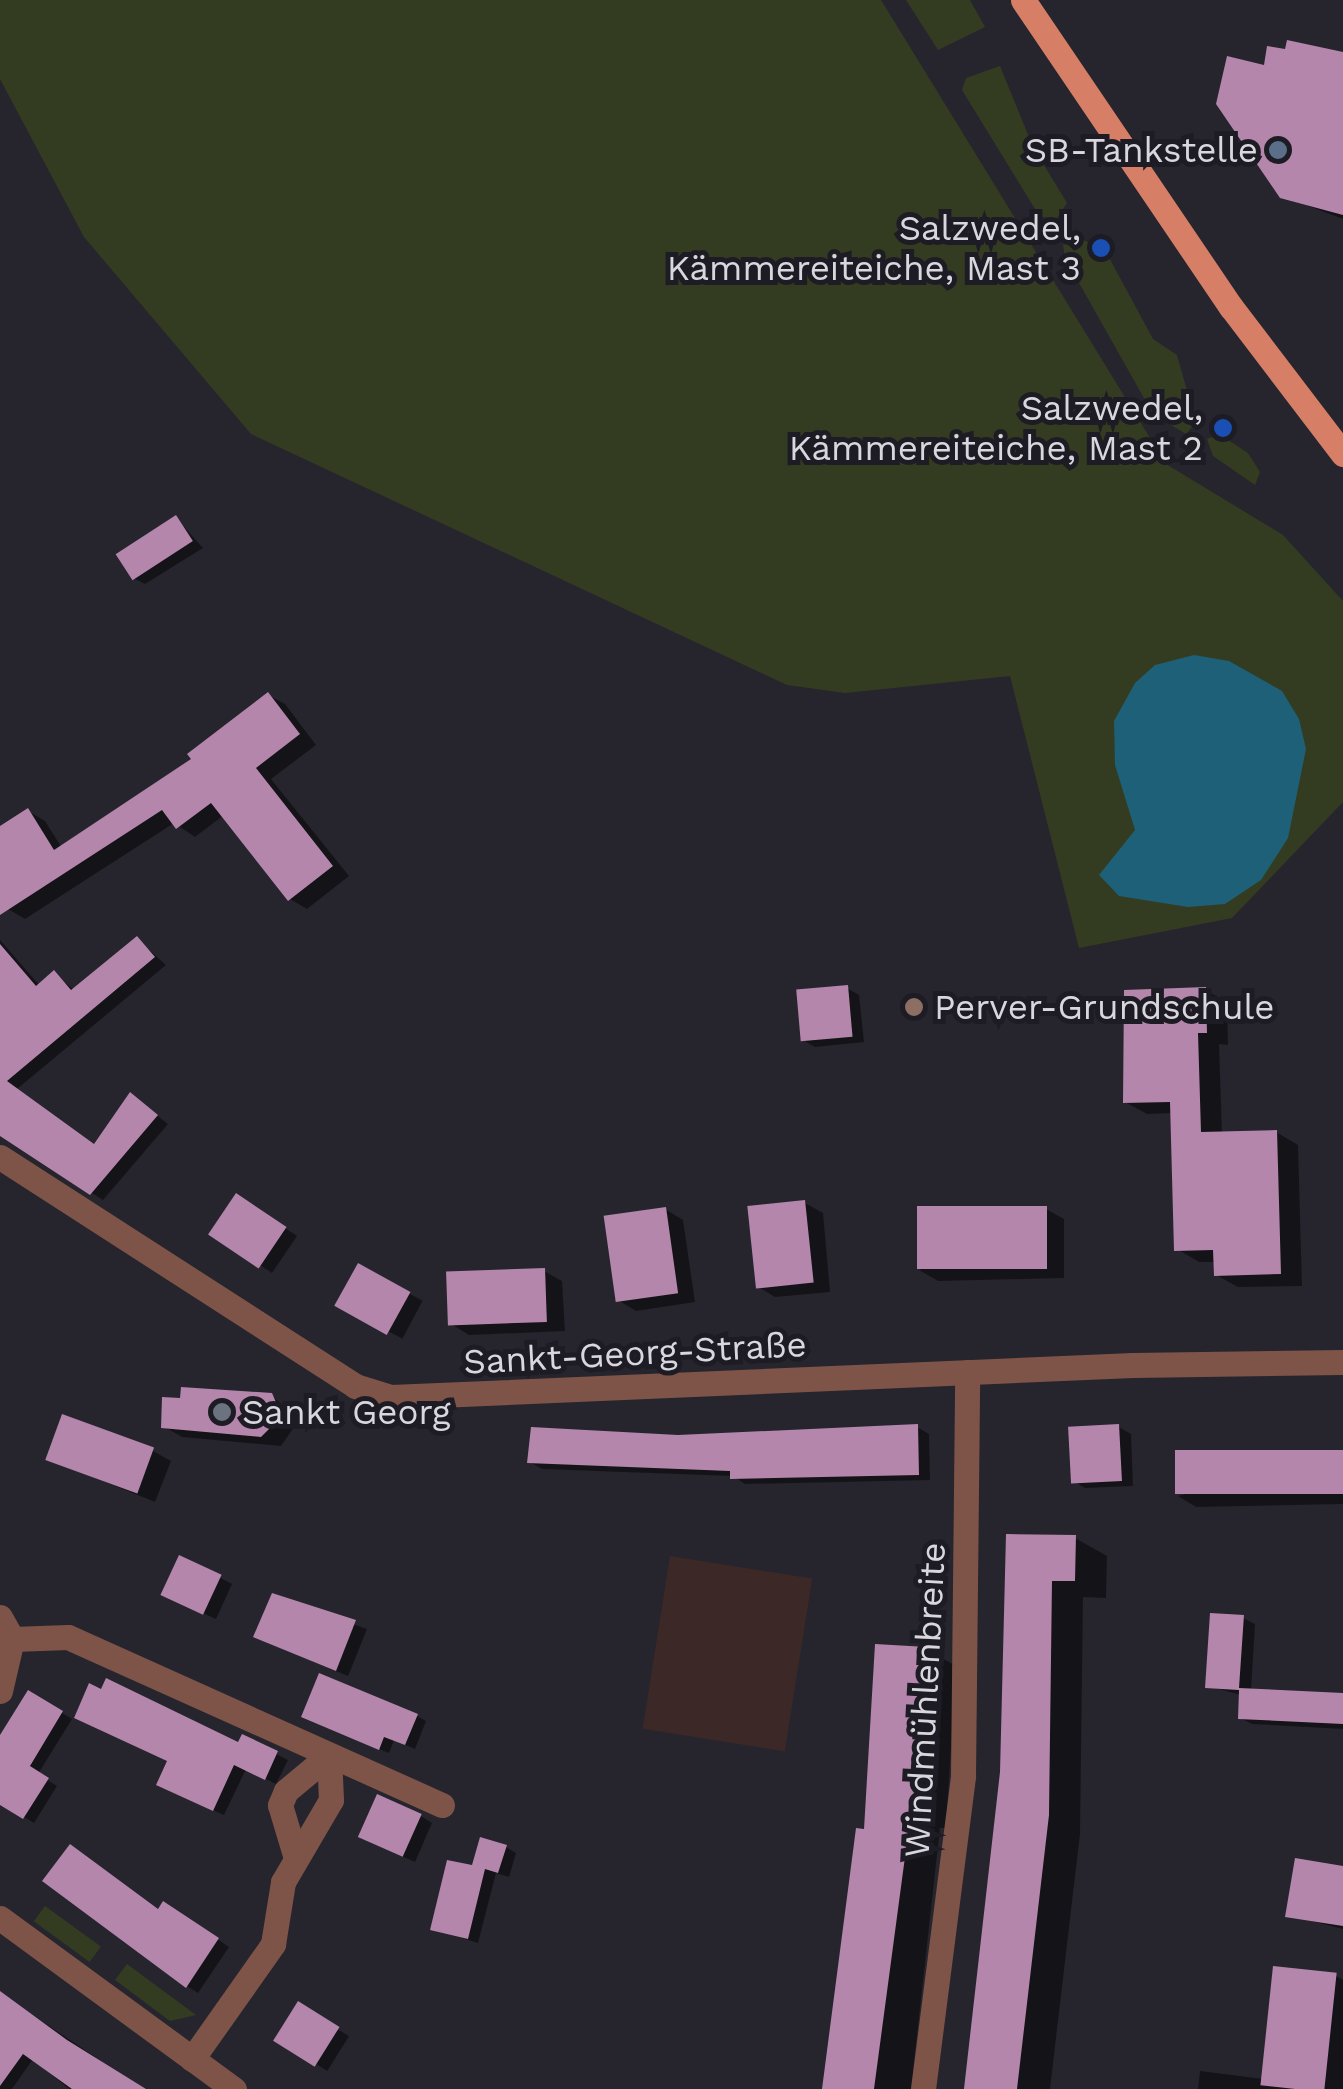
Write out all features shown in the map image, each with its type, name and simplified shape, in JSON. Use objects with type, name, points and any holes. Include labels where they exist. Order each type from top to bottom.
[{"type":"main road","points":[[1023,0],[1231,307],[1343,454]]},
{"type":"street","name":"Sankt-Georg-Straße","points":[[0,1157],[354,1386],[391,1397],[968,1372],[1343,1362]]},
{"type":"street","name":"Windmühlenbreite","points":[[923,2089],[963,1776],[968,1372]]},
{"type":"street","points":[[0,1691],[6,1628],[68,1637],[442,1805]]},
{"type":"street","points":[[192,2059],[274,1944],[282,1882],[295,1855],[327,1815],[329,1755]]},
{"type":"street","points":[[295,1855],[280,1805],[286,1791],[329,1755]]},
{"type":"street","points":[[0,1918],[234,2089]]},
{"type":"shaded area","points":[[670,1556],[812,1579],[785,1751],[643,1729]]},
{"type":"green space","points":[[0,0],[881,0],[1166,464],[1283,535],[1343,601],[1343,802],[1232,918],[1079,948],[1010,676],[845,693],[787,685],[251,434],[84,237],[0,79]]},
{"type":"green space","points":[[906,0],[970,0],[985,27],[938,50]]},
{"type":"green space","points":[[1000,66],[1033,147],[1067,203],[1057,218],[1040,217],[962,90],[966,78]]},
{"type":"green space","points":[[1071,233],[1106,252],[1153,339],[1177,355],[1196,422],[1186,434],[1153,414],[1065,258],[1062,237]]},
{"type":"green space","points":[[1219,434],[1248,453],[1260,472],[1255,485],[1213,456],[1207,439]]},
{"type":"green space","points":[[45,1906],[101,1947],[90,1962],[34,1921]]},
{"type":"green space","points":[[127,1964],[196,2015],[170,2021],[115,1980]]},
{"type":"water","points":[[1194,655],[1229,661],[1282,691],[1299,719],[1306,749],[1288,838],[1261,880],[1225,904],[1188,907],[1119,896],[1099,875],[1135,830],[1115,765],[1114,721],[1135,683],[1155,665]]},
{"type":"building","points":[[1287,40],[1343,52],[1343,215],[1280,198],[1216,104],[1227,56],[1264,65],[1267,46],[1285,49]]},
{"type":"building","points":[[176,515],[193,541],[132,580],[116,554]]},
{"type":"building","points":[[268,692],[300,734],[256,768],[333,866],[288,901],[211,803],[176,829],[162,810],[0,915],[0,826],[28,808],[54,850],[191,759],[187,754]]},
{"type":"building","points":[[137,936],[155,957],[7,1081],[94,1144],[130,1092],[158,1115],[90,1195],[0,1136],[0,944],[36,986],[54,970],[71,990]]},
{"type":"building","points":[[848,985],[853,1037],[801,1041],[796,990]]},
{"type":"building","points":[[1206,987],[1207,1033],[1198,1033],[1201,1132],[1277,1130],[1281,1274],[1214,1276],[1213,1250],[1174,1251],[1170,1102],[1123,1103],[1124,990]]},
{"type":"building","points":[[236,1193],[287,1227],[259,1269],[208,1234]]},
{"type":"building","points":[[805,1200],[814,1283],[756,1289],[747,1206]]},
{"type":"building","points":[[917,1206],[1047,1206],[1047,1269],[917,1269]]},
{"type":"building","points":[[666,1207],[678,1293],[616,1302],[604,1216]]},
{"type":"building","points":[[358,1263],[410,1292],[387,1335],[334,1306]]},
{"type":"building","points":[[545,1268],[547,1322],[448,1325],[446,1271]]},
{"type":"building","name":"Sankt Georg","points":[[181,1387],[272,1393],[282,1416],[261,1437],[161,1428],[162,1397],[180,1398]]},
{"type":"building","points":[[62,1414],[154,1448],[137,1494],[45,1460]]},
{"type":"building","points":[[918,1424],[919,1475],[730,1479],[730,1471],[527,1463],[531,1427],[678,1435]]},
{"type":"building","points":[[1119,1424],[1122,1481],[1071,1484],[1068,1427]]},
{"type":"building","points":[[1175,1450],[1343,1450],[1343,1494],[1175,1494]]},
{"type":"building","points":[[1006,1534],[1076,1535],[1075,1581],[1052,1581],[1049,1815],[1017,2089],[964,2089],[1000,1772]]},
{"type":"building","points":[[179,1555],[222,1575],[203,1615],[160,1595]]},
{"type":"building","points":[[272,1593],[356,1620],[336,1671],[253,1637]]},
{"type":"building","points":[[1210,1613],[1244,1615],[1239,1688],[1343,1693],[1343,1724],[1238,1719],[1239,1690],[1205,1688]]},
{"type":"building","points":[[875,1644],[927,1647],[917,1812],[911,1812],[874,2089],[822,2089],[856,1828],[864,1829]]},
{"type":"building","points":[[319,1673],[418,1714],[405,1745],[384,1737],[379,1750],[301,1717]]},
{"type":"building","points":[[106,1678],[238,1742],[242,1734],[278,1751],[265,1780],[234,1765],[213,1811],[156,1785],[167,1761],[74,1718],[89,1683],[101,1689]]},
{"type":"building","points":[[28,1690],[63,1711],[30,1766],[49,1778],[23,1819],[0,1805],[0,1735]]},
{"type":"building","points":[[377,1794],[422,1814],[403,1857],[358,1837]]},
{"type":"building","points":[[480,1837],[507,1845],[498,1873],[485,1869],[468,1939],[430,1930],[447,1860],[472,1865]]},
{"type":"building","points":[[70,1844],[158,1909],[163,1901],[219,1938],[186,1988],[42,1881]]},
{"type":"building","points":[[1295,1858],[1343,1866],[1343,1926],[1285,1917]]},
{"type":"building","points":[[1273,1966],[1337,1973],[1324,2089],[1260,2085]]},
{"type":"building","points":[[0,1991],[67,2040],[146,2089],[72,2089],[23,2054],[0,2086]]},
{"type":"building","points":[[298,2001],[340,2027],[315,2067],[273,2041]]},
{"type":"place","name":"SB-Tankstelle","points":[[1278,150]]},
{"type":"place","name":"Salzwedel, Kämmereiteiche, Mast 3","points":[[1101,248]]},
{"type":"place","name":"Salzwedel, Kämmereiteiche, Mast 2","points":[[1223,428]]},
{"type":"place","name":"Perver-Grundschule","points":[[914,1007]]},
{"type":"place","name":"Sankt Georg","points":[[222,1412]]}]
